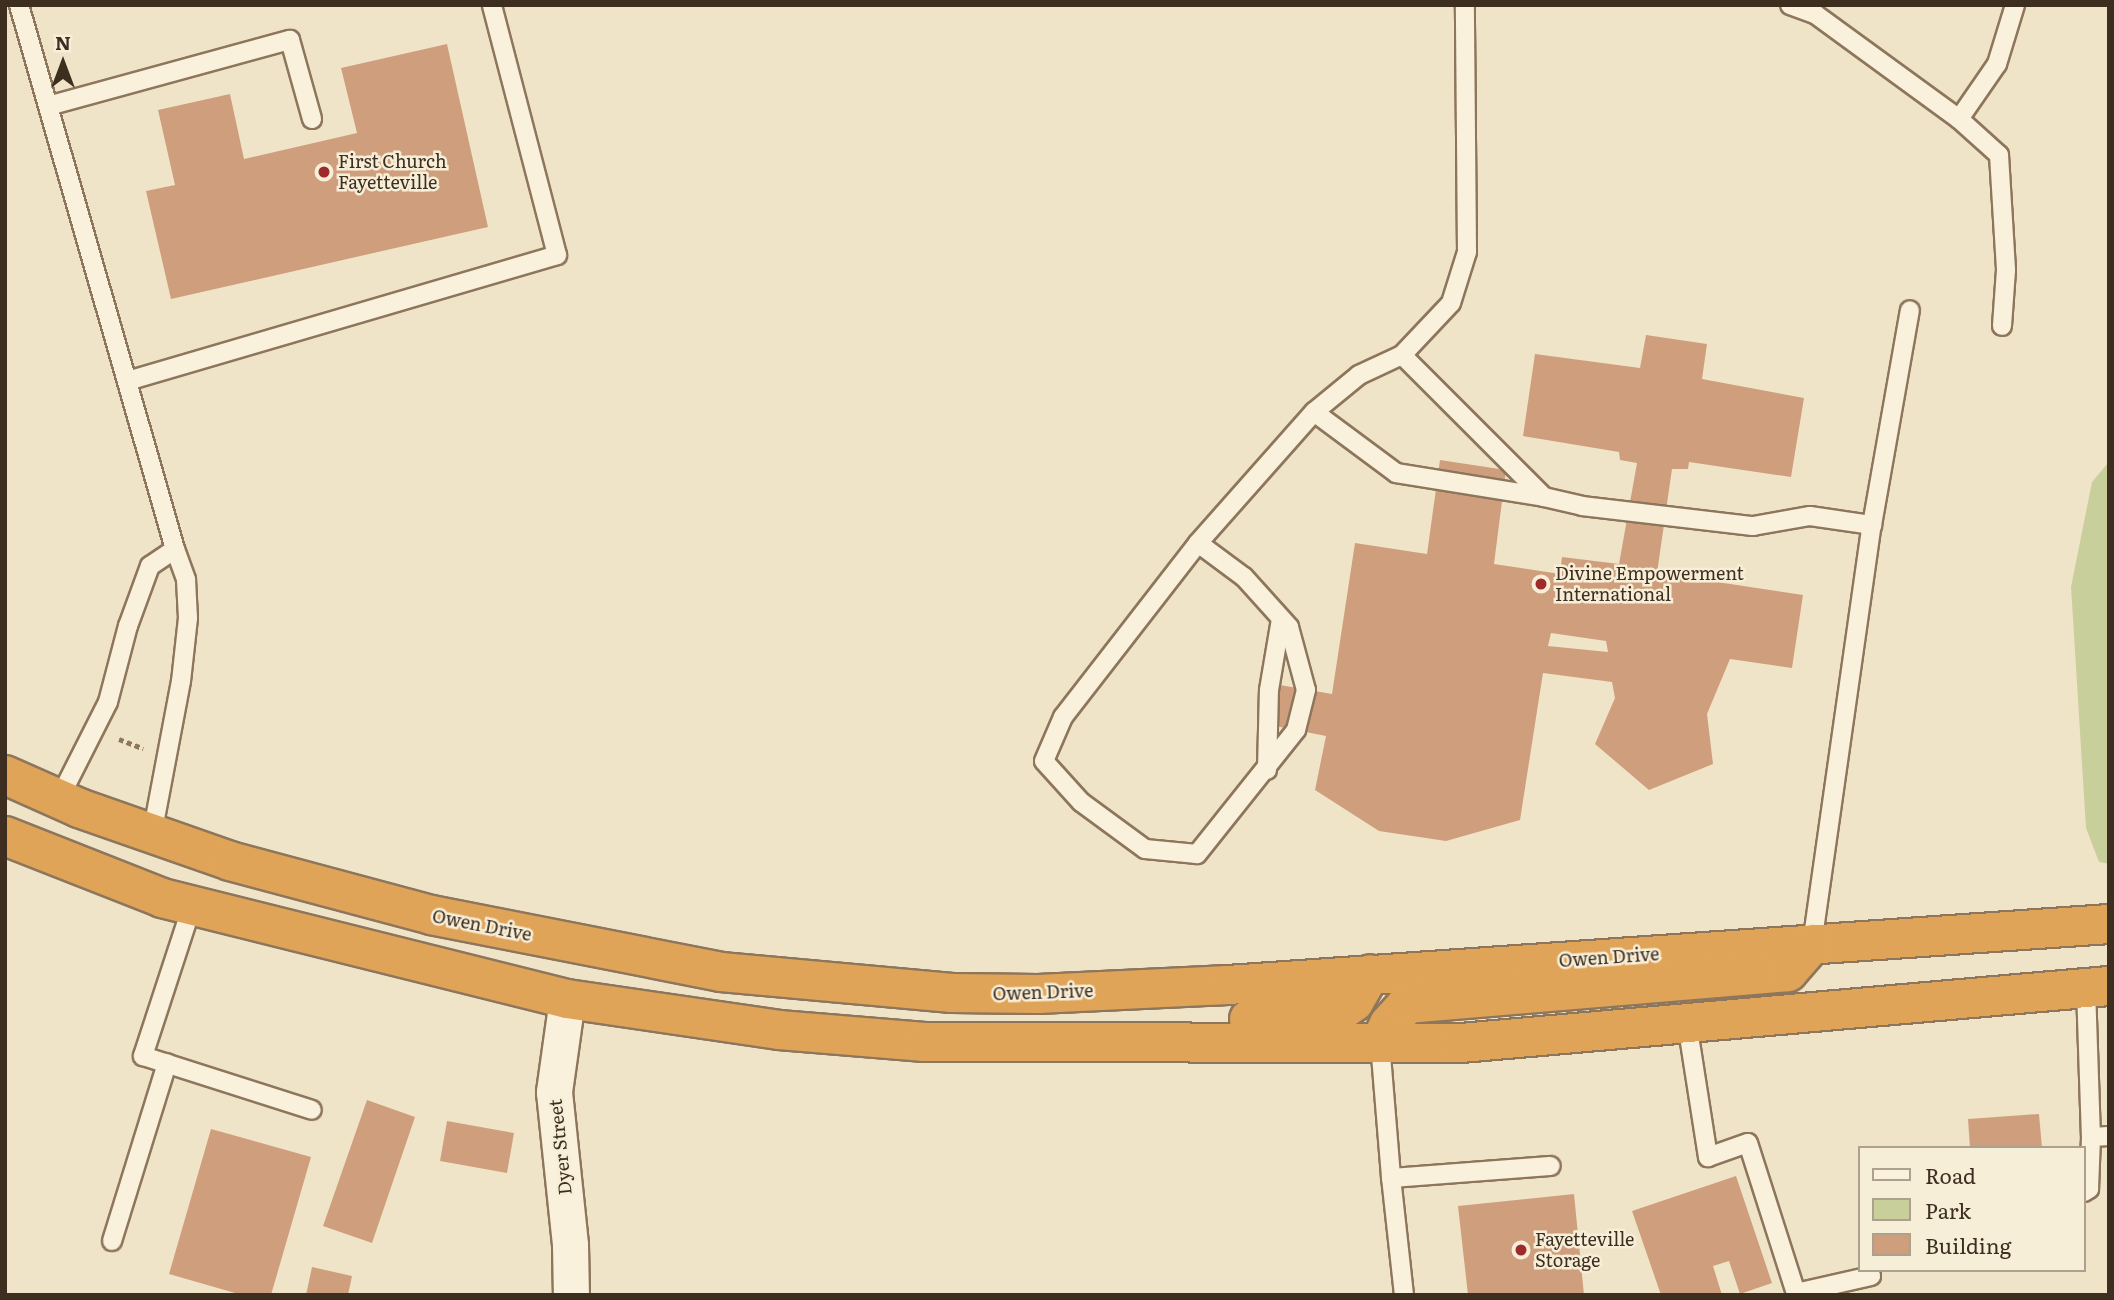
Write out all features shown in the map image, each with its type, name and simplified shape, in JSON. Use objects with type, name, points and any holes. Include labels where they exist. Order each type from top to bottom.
[{"type":"highway","name":"Owen Drive","points":[[5,775],[59,799],[230,861],[431,915],[721,972],[952,993],[1038,994],[2109,924]]},
{"type":"highway","points":[[5,836],[162,898],[192,906],[567,999],[779,1030],[980,1043],[1461,1043],[2097,987]]},
{"type":"highway","points":[[1380,1043],[1390,1024],[1407,1004],[1788,972],[1812,944]]},
{"type":"highway","points":[[980,1043],[1067,1025],[1220,1021],[1337,1014],[1354,1002],[1370,974]]},
{"type":"street","name":"Dyer Street","points":[[567,999],[554,1092],[570,1245],[571,1295]]},
{"type":"lane","points":[[19,5],[186,580],[188,618],[181,681],[152,834]]},
{"type":"lane","points":[[127,381],[557,255],[492,5]]},
{"type":"lane","points":[[1198,542],[1244,577],[1289,627],[1306,690],[1297,730],[1197,854],[1145,849],[1081,802],[1044,761],[1063,717],[1198,542],[1314,412],[1359,375],[1402,355],[1451,303],[1467,252],[1465,5]]},
{"type":"lane","points":[[1790,5],[1815,14],[1959,119],[1999,155],[2006,271],[2003,326]]},
{"type":"lane","points":[[1959,119],[1997,64],[2015,5]]},
{"type":"lane","points":[[48,106],[290,40],[312,119]]},
{"type":"lane","points":[[1812,944],[1872,524],[1910,310]]},
{"type":"lane","points":[[1402,355],[1544,497]]},
{"type":"lane","points":[[1314,412],[1396,473],[1544,497],[1582,506],[1753,526],[1810,516],[1872,524]]},
{"type":"lane","points":[[59,799],[108,702],[128,626],[150,566],[175,549]]},
{"type":"lane","points":[[1267,769],[1269,690],[1281,619]]},
{"type":"lane","points":[[192,906],[144,1056],[312,1110]]},
{"type":"lane","points":[[2086,1191],[2089,1189],[2100,1136],[2097,987]]},
{"type":"lane","points":[[1687,1023],[1708,1157],[1748,1143],[1796,1293],[1871,1276]]},
{"type":"lane","points":[[1380,1043],[1404,1295]]},
{"type":"lane","points":[[111,1241],[167,1063]]},
{"type":"lane","points":[[1391,1178],[1551,1166]]},
{"type":"path","points":[[116,738],[149,749]]},
{"type":"green space","points":[[2109,462],[2109,864],[2099,862],[2086,828],[2071,587],[2092,482]]},
{"type":"building","name":"First Church Fayetteville","points":[[447,44],[488,227],[171,299],[146,191],[175,185],[158,110],[230,94],[244,159],[357,133],[341,68]]},
{"type":"building","name":"Divine Empowerment International","points":[[1646,335],[1707,344],[1702,379],[1804,398],[1791,477],[1689,462],[1688,469],[1672,469],[1657,573],[1803,595],[1792,668],[1730,659],[1707,714],[1713,764],[1649,790],[1595,744],[1615,698],[1612,682],[1543,673],[1520,820],[1446,841],[1379,831],[1315,790],[1326,736],[1275,726],[1280,685],[1332,694],[1355,543],[1427,554],[1440,460],[1506,470],[1494,564],[1560,574],[1562,557],[1619,564],[1637,463],[1620,460],[1619,452],[1523,436],[1535,354],[1640,368]],"holes":[[[1551,633],[1606,641],[1608,652],[1548,646]]]},
{"type":"building","points":[[367,1100],[415,1117],[372,1243],[323,1226]]},
{"type":"building","points":[[2039,1114],[2042,1146],[1970,1146],[1968,1119]]},
{"type":"building","points":[[447,1121],[514,1133],[507,1173],[440,1161]]},
{"type":"building","points":[[211,1129],[311,1157],[271,1295],[242,1295],[169,1274]]},
{"type":"building","points":[[1736,1176],[1772,1283],[1740,1294],[1729,1261],[1713,1266],[1722,1295],[1661,1295],[1632,1211]]},
{"type":"building","name":"Fayetteville Storage","points":[[1574,1194],[1584,1295],[1468,1295],[1458,1206]]},
{"type":"building","points":[[312,1267],[352,1276],[348,1295],[306,1295]]},
{"type":"place","name":"First Church Fayetteville","points":[[324,172]]},
{"type":"place","name":"Divine Empowerment International","points":[[1541,584]]},
{"type":"place","name":"Fayetteville Storage","points":[[1521,1250]]}]
